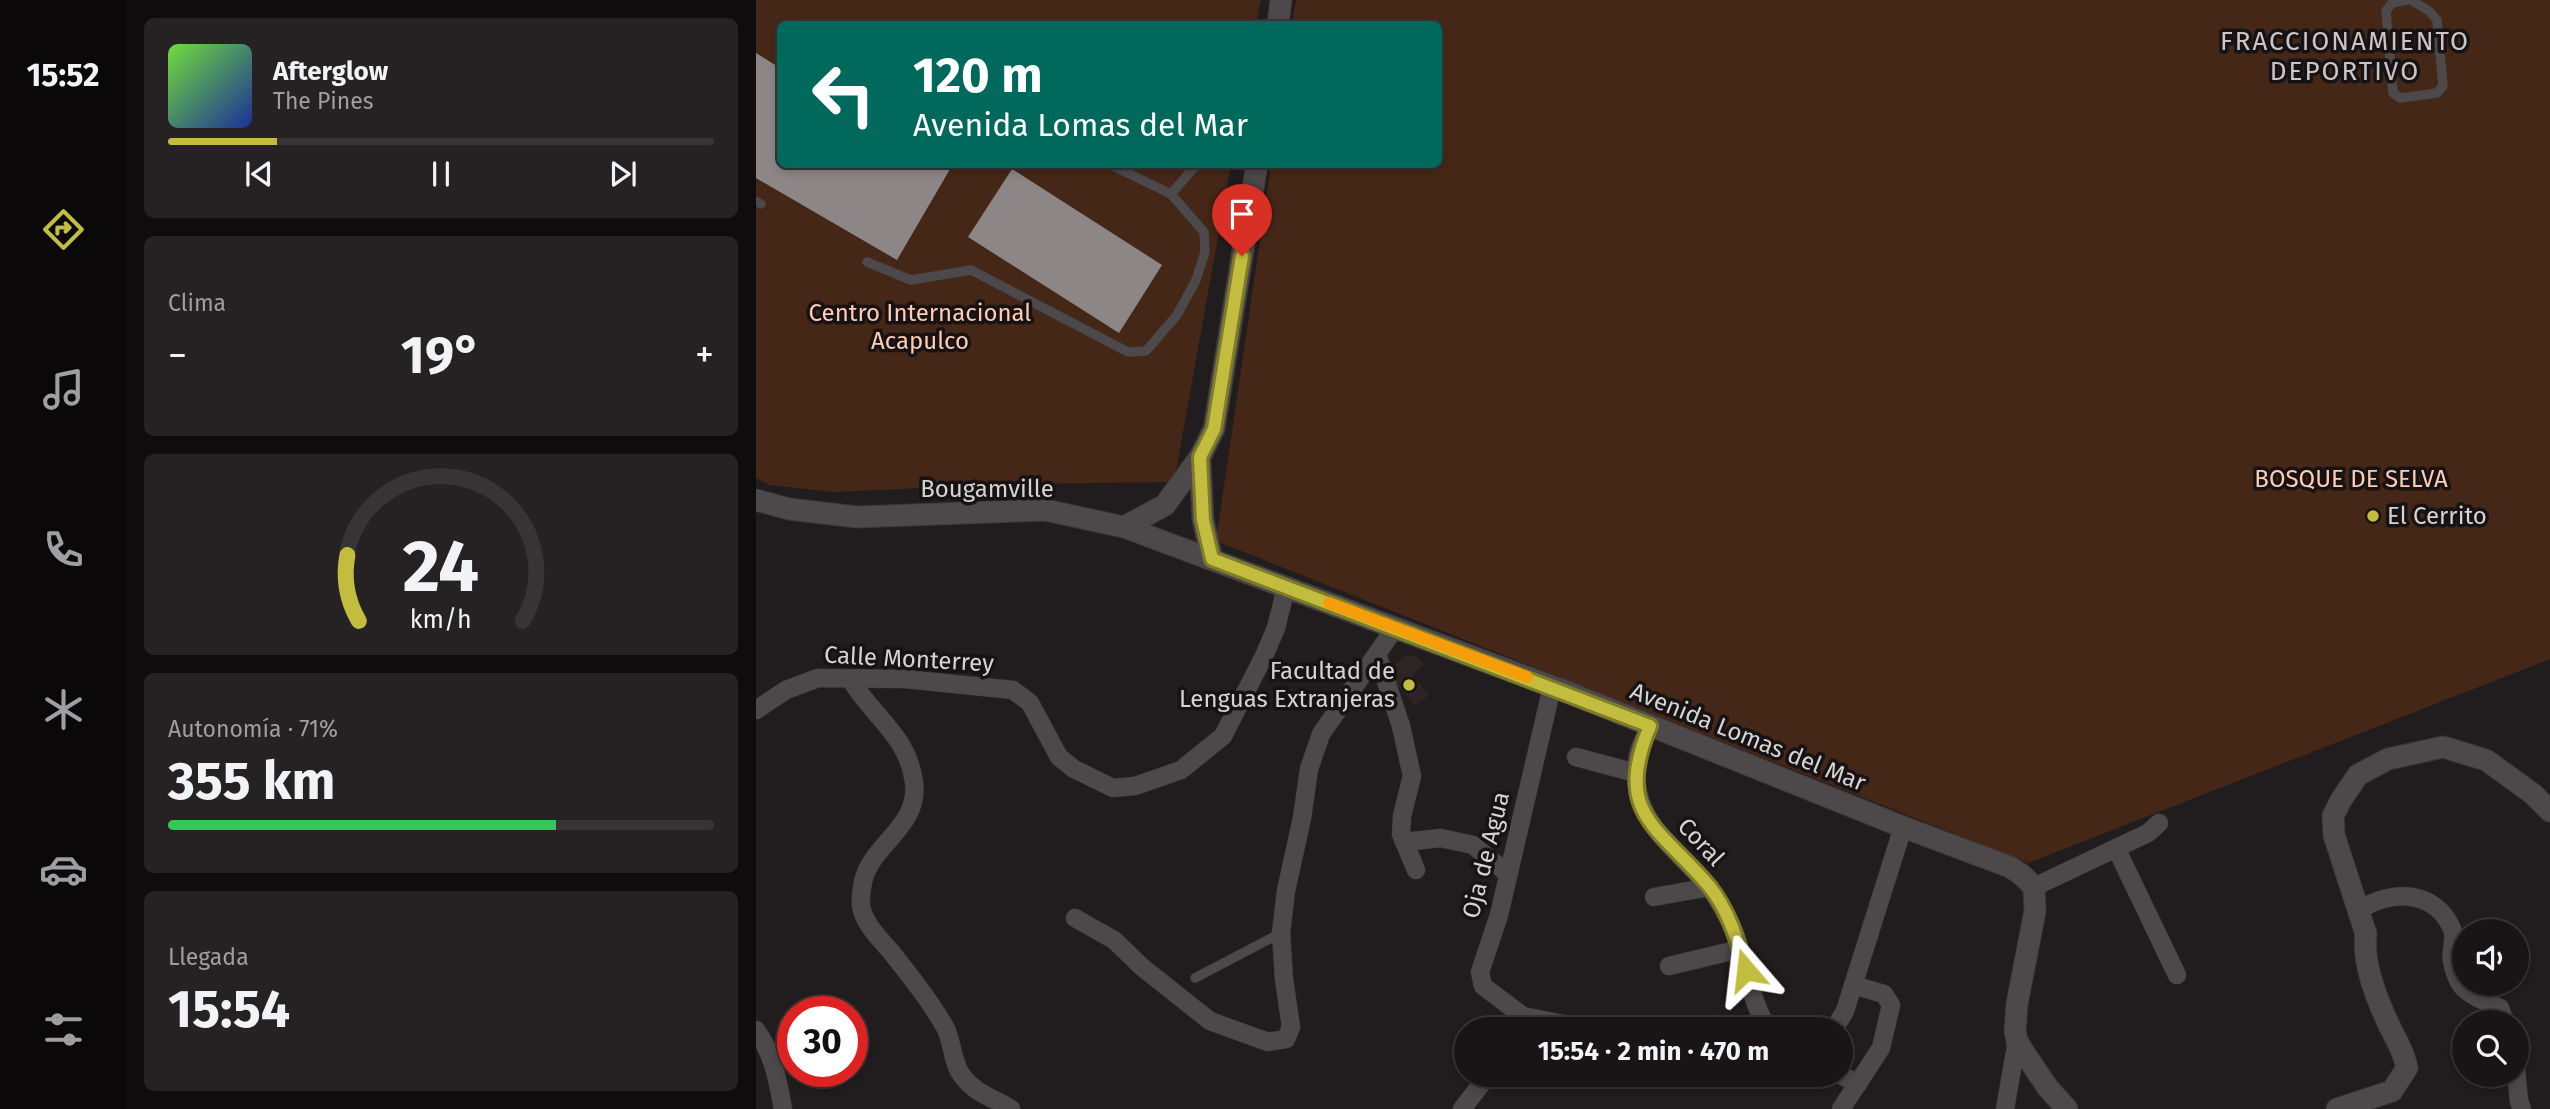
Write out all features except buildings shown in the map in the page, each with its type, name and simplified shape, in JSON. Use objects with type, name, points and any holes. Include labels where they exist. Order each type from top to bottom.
[{"type":"main road","points":[[1278,21],[1281,0]]},
{"type":"main road","points":[[1124,527],[1165,506],[1200,457],[1214,429],[1256,168]]},
{"type":"main road","points":[[1200,457],[1203,520],[1212,559]]},
{"type":"main road","name":"Bougamville","points":[[756,500],[789,509],[857,517],[1045,510],[1124,527],[1212,559]]},
{"type":"main road","name":"Avenida Lomas del Mar","points":[[1212,559],[1552,687],[2010,867],[2022,874],[2034,887]]},
{"type":"main road","points":[[2337,1109],[2377,1103],[2392,1091],[2407,1068],[2405,1055],[2387,1022],[2374,989],[2364,947],[2366,934],[2360,910],[2334,835],[2333,816],[2358,775],[2388,759],[2443,747],[2486,760],[2533,794],[2550,811]]},
{"type":"main road","points":[[2034,887],[2035,911],[2017,1004],[2017,1041],[2048,1088],[2067,1109]]},
{"type":"street","name":"Calle Monterrey","points":[[756,710],[786,690],[812,678],[928,681],[1013,690],[1030,703],[1059,757],[1074,769],[1113,788],[1135,786],[1181,770],[1223,736],[1265,656],[1276,628],[1286,588]]},
{"type":"street","points":[[1076,918],[1114,940],[1142,967],[1210,1021],[1268,1042],[1286,1039],[1291,1027],[1281,933],[1286,891],[1303,818],[1309,769],[1321,734],[1395,628]]},
{"type":"street","points":[[1377,654],[1401,726],[1412,776],[1402,816],[1401,835],[1416,870]]},
{"type":"street","points":[[852,680],[908,753],[915,785],[912,811],[867,870],[862,887],[862,910],[873,930],[920,990],[946,1029],[961,1075],[979,1094],[1005,1107]]},
{"type":"street","name":"Oja de Agua","points":[[1515,1017],[1483,986],[1480,972],[1499,915],[1552,687]]},
{"type":"street","name":"Coral","points":[[1650,726],[1639,753],[1637,796],[1660,835],[1710,887],[1729,920],[1751,990],[1763,1017]]},
{"type":"street","points":[[1576,757],[1636,773]]},
{"type":"street","points":[[2034,887],[2148,832],[2159,822]]},
{"type":"street","points":[[1841,1017],[1903,827]]},
{"type":"street","points":[[1404,842],[1441,838],[1474,845],[1508,874]]},
{"type":"street","points":[[2116,848],[2177,975]]},
{"type":"street","points":[[1654,897],[1710,887]]},
{"type":"street","points":[[2360,910],[2373,900],[2402,896],[2423,900],[2439,907],[2454,931],[2451,960],[2460,984],[2500,1010]]},
{"type":"street","points":[[1669,966],[1740,949]]},
{"type":"street","points":[[1841,1109],[1881,1048],[1891,1005],[1884,995],[1853,985]]},
{"type":"street","points":[[756,1030],[765,1042],[773,1065],[783,1109]]},
{"type":"street","points":[[2005,1109],[2017,1041]]},
{"type":"street","points":[[1853,1082],[1857,1084]]},
{"type":"street","points":[[1462,1109],[1479,1087]]},
{"type":"street","points":[[2518,1087],[2522,1109]]},
{"type":"lane","points":[[2409,0],[2429,11],[2437,20],[2443,86],[2437,93],[2400,99],[2393,93],[2386,12],[2391,2],[2409,0]]},
{"type":"lane","points":[[867,262],[911,280],[971,270],[1128,352],[1146,351],[1177,316],[1196,280],[1205,252],[1202,228],[1171,194],[1117,168]]},
{"type":"lane","points":[[1171,194],[1194,168]]},
{"type":"lane","points":[[1195,978],[1281,933]]},
{"type":"shaded area","name":"Facultad de Lenguas Extranjeras","points":[[1405,656],[1416,656],[1424,665],[1412,675],[1429,695],[1415,706],[1386,672]]},
{"type":"green space","name":"Centro Internacional Acapulco","points":[[756,0],[1261,0],[1257,21],[777,21],[777,168],[1230,168],[1174,482],[1014,484],[833,492],[770,485],[756,478]]},
{"type":"green space","name":"BOSQUE DE SELVA","points":[[1296,0],[2550,0],[2550,659],[2028,863],[1216,541],[1271,168],[1442,168],[1442,21],[1292,21]]},
{"type":"slow traffic","points":[[1329,603],[1527,677]]},
{"type":"place","name":"El Cerrito","points":[[2373,516]]},
{"type":"place","name":"Facultad de Lenguas Extranjeras","points":[[1409,685]]},
{"type":"district","name":"FRACCIONAMIENTO DEPORTIVO","points":[[2345,56]]},
{"type":"route","points":[[1242,256],[1214,429],[1200,457],[1203,520],[1212,559],[1567,692],[1650,726],[1639,753],[1637,796],[1660,835],[1710,887],[1729,920],[1746,970]]}]
